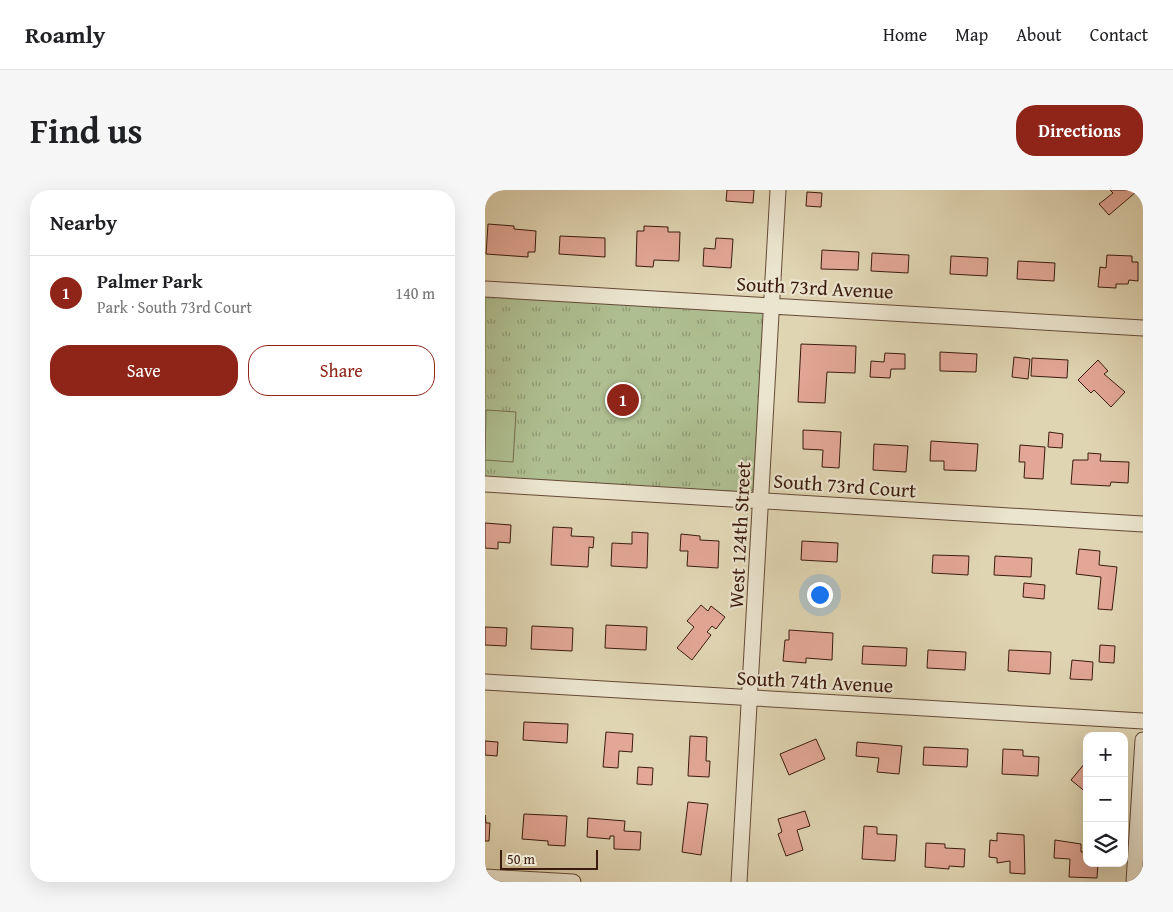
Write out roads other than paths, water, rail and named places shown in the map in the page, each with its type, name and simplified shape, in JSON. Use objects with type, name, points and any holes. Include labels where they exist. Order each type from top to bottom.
[{"type":"street","name":"West 124th Street","points":[[739,882],[778,190]]},
{"type":"street","name":"South 73rd Avenue","points":[[485,289],[771,304],[1143,328]]},
{"type":"street","name":"South 73rd Court","points":[[485,484],[1143,524]]},
{"type":"street","name":"South 74th Avenue","points":[[485,682],[1143,721]]},
{"type":"street","points":[[1134,882],[1143,740]]},
{"type":"street","points":[[485,877],[573,882]]},
{"type":"place","name":"Palmer Park","points":[[623,400]]}]
